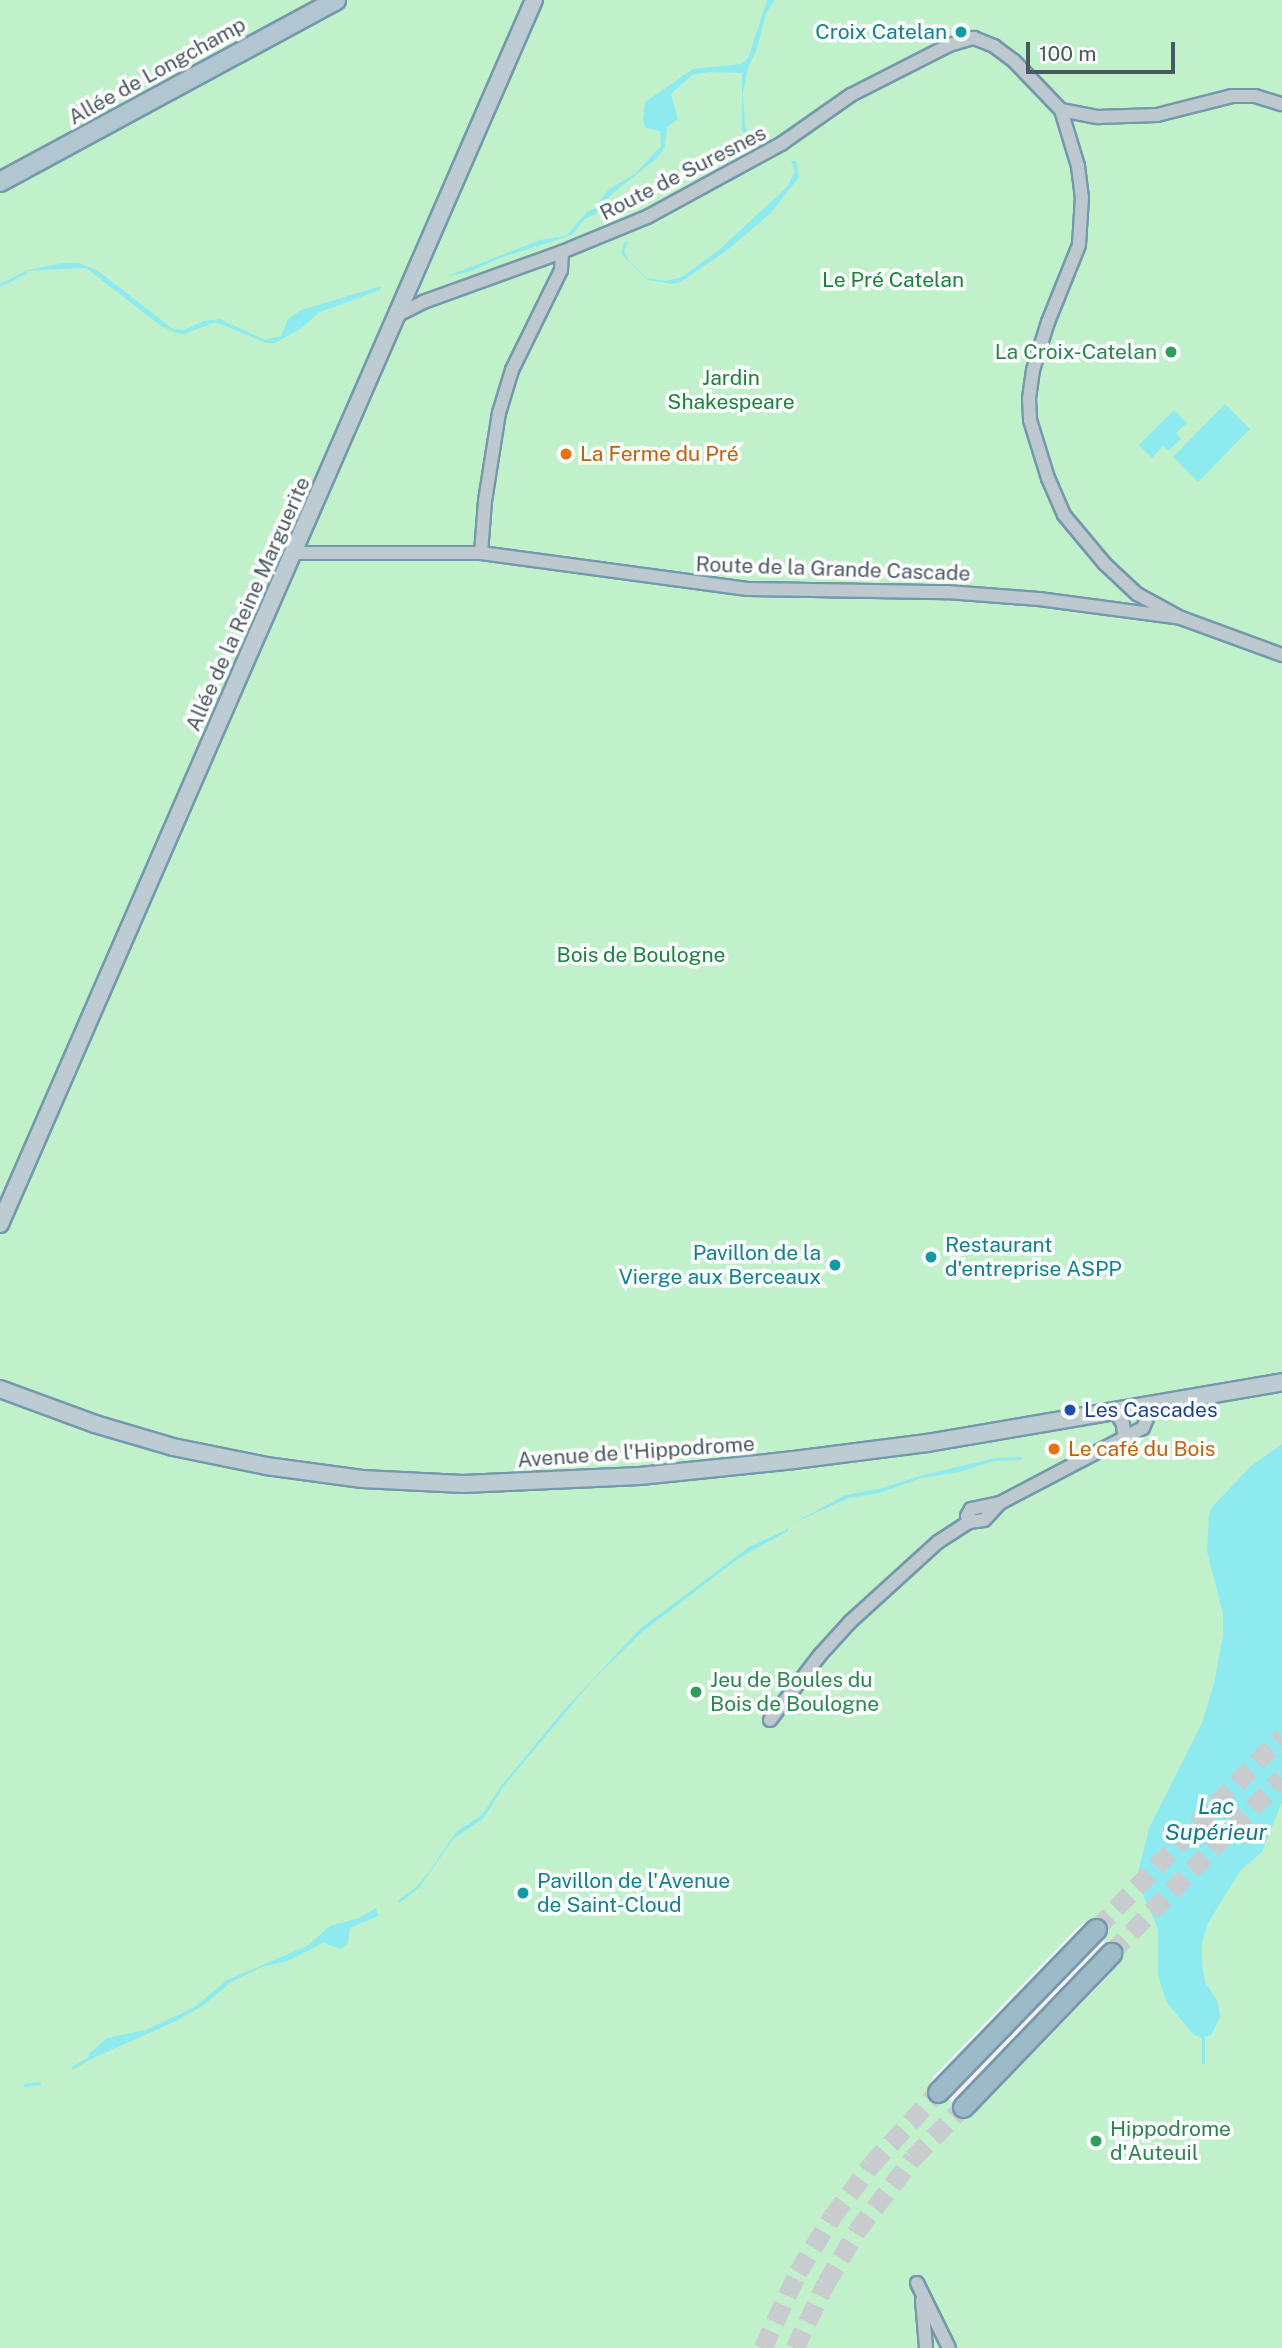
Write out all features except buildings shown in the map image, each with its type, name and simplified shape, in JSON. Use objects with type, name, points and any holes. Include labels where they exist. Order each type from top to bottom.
[{"type":"highway","points":[[938,2092],[1096,1928]]},
{"type":"highway","points":[[962,2107],[1111,1953]]},
{"type":"main road","name":"Allée de Longchamp","points":[[0,183],[336,0]]},
{"type":"main road","name":"Allée de la Reine Marguerite","points":[[0,1224],[534,0]]},
{"type":"main road","name":"Avenue de l'Hippodrome","points":[[0,1389],[95,1424],[173,1447],[266,1466],[362,1479],[463,1484],[640,1476],[794,1460],[927,1443],[1282,1382]]},
{"type":"street","name":"Route de Suresnes","points":[[396,316],[432,298],[562,252],[647,217],[781,144],[851,95],[949,45],[974,38],[994,46],[1014,61],[1061,110]]},
{"type":"street","points":[[1181,618],[1149,601],[1123,582],[1064,515],[1030,420],[1033,370],[1048,322],[1072,268],[1082,225],[1078,166],[1061,110],[1098,117],[1157,115],[1232,96],[1255,96],[1282,104]]},
{"type":"street","points":[[481,554],[485,501],[499,413],[512,370],[561,270],[562,252]]},
{"type":"street","name":"Route de la Grande Cascade","points":[[293,554],[481,554],[748,589],[947,592],[1124,608],[1181,618],[1282,655]]},
{"type":"street","points":[[770,1720],[820,1655],[865,1607],[938,1542],[969,1522],[967,1516],[971,1509],[1000,1503],[1143,1428],[1153,1405]]},
{"type":"street","points":[[1115,1411],[1123,1424],[1124,1436]]},
{"type":"street","points":[[917,2283],[948,2348],[933,2348]]},
{"type":"street","points":[[922,2297],[926,2348]]},
{"type":"green space","name":"Bois de Boulogne","points":[[0,0],[1282,0],[1282,2348],[0,2348]],"holes":[[[1087,1922],[1095,1926],[1113,1955],[1114,1967],[1109,1975],[979,2109],[963,2108],[933,2090],[930,2083],[934,2076],[1080,1925]]]},
{"type":"water","points":[[767,0],[775,0],[766,13],[757,49],[748,68],[743,93],[745,127],[750,136],[764,144],[760,146],[742,130],[742,73],[709,72],[692,75],[671,94],[678,119],[667,127],[665,147],[657,158],[612,194],[596,214],[585,219],[572,235],[497,259],[472,271],[445,277],[540,240],[566,236],[587,212],[594,209],[608,190],[636,173],[661,146],[660,131],[646,128],[643,121],[645,102],[693,69],[741,64],[748,58]]},
{"type":"water","points":[[791,161],[796,161],[799,177],[770,214],[726,251],[681,282],[672,284],[648,280],[621,254],[624,243],[628,241],[624,252],[629,261],[647,278],[666,281],[682,277],[720,249],[787,187],[795,171]]},
{"type":"water","points":[[64,263],[79,263],[97,270],[173,329],[184,330],[204,321],[220,319],[265,340],[281,336],[288,319],[301,310],[381,286],[380,290],[320,312],[300,329],[275,343],[266,343],[216,322],[184,334],[176,333],[161,326],[86,268],[23,271]]},
{"type":"water","points":[[1225,404],[1250,429],[1198,482],[1173,457]]},
{"type":"water","points":[[1174,410],[1187,423],[1176,433],[1181,439],[1168,451],[1163,446],[1152,458],[1139,445]]},
{"type":"water","name":"Lac Supérieur","points":[[1282,1444],[1282,1802],[1262,1852],[1241,1870],[1208,1923],[1202,1942],[1202,1964],[1205,1982],[1218,2002],[1220,2017],[1211,2035],[1201,2038],[1193,2034],[1167,2003],[1158,1976],[1158,1929],[1140,1888],[1138,1872],[1150,1826],[1202,1723],[1214,1683],[1223,1636],[1223,1614],[1207,1551],[1209,1514],[1213,1506],[1251,1466]]},
{"type":"water","points":[[1020,1457],[1022,1460],[994,1461],[959,1472],[921,1478],[880,1493],[848,1498],[794,1523],[845,1495],[883,1488],[923,1475],[996,1458]]},
{"type":"water","points":[[788,1529],[739,1558],[642,1632],[591,1682],[503,1787],[483,1819],[453,1839],[419,1888],[399,1903],[398,1900],[415,1888],[429,1872],[456,1832],[482,1815],[502,1785],[563,1711],[641,1628],[749,1547]]},
{"type":"water","points":[[376,1908],[378,1916],[350,1928],[348,1944],[341,1949],[323,1943],[288,1961],[262,1967],[231,1982],[204,2005],[176,2021],[89,2060],[89,2054],[107,2038],[145,2030],[178,2015],[196,2006],[227,1980],[307,1946],[330,1926],[359,1918]]},
{"type":"waterway","points":[[0,285],[25,272]]},
{"type":"waterway","points":[[1203,2038],[1203,2063]]},
{"type":"waterway","points":[[73,2067],[91,2057]]},
{"type":"waterway","points":[[25,2085],[39,2083]]},
{"type":"tunnel","points":[[1096,1929],[1282,1736]]},
{"type":"tunnel","points":[[1111,1953],[1282,1777]]},
{"type":"tunnel","points":[[763,2348],[798,2272],[832,2217],[871,2165],[938,2092]]},
{"type":"tunnel","points":[[795,2348],[826,2283],[857,2231],[913,2158],[963,2107]]},
{"type":"place","name":"Croix Catelan","points":[[961,32]]},
{"type":"place","name":"La Croix-Catelan","points":[[1171,352]]},
{"type":"place","name":"La Ferme du Pré","points":[[566,454]]},
{"type":"place","name":"Restaurant d'entreprise ASPP","points":[[931,1257]]},
{"type":"place","name":"Pavillon de la Vierge aux Berceaux","points":[[835,1265]]},
{"type":"place","name":"Les Cascades","points":[[1070,1410]]},
{"type":"place","name":"Le café du Bois","points":[[1054,1449]]},
{"type":"place","name":"Jeu de Boules du Bois de Boulogne","points":[[696,1692]]},
{"type":"place","name":"Pavillon de l'Avenue de Saint-Cloud","points":[[523,1893]]},
{"type":"place","name":"Hippodrome d'Auteuil","points":[[1096,2141]]},
{"type":"park label","name":"Le Pré Catelan","points":[[893,280]]},
{"type":"park label","name":"Jardin Shakespeare","points":[[731,390]]}]
